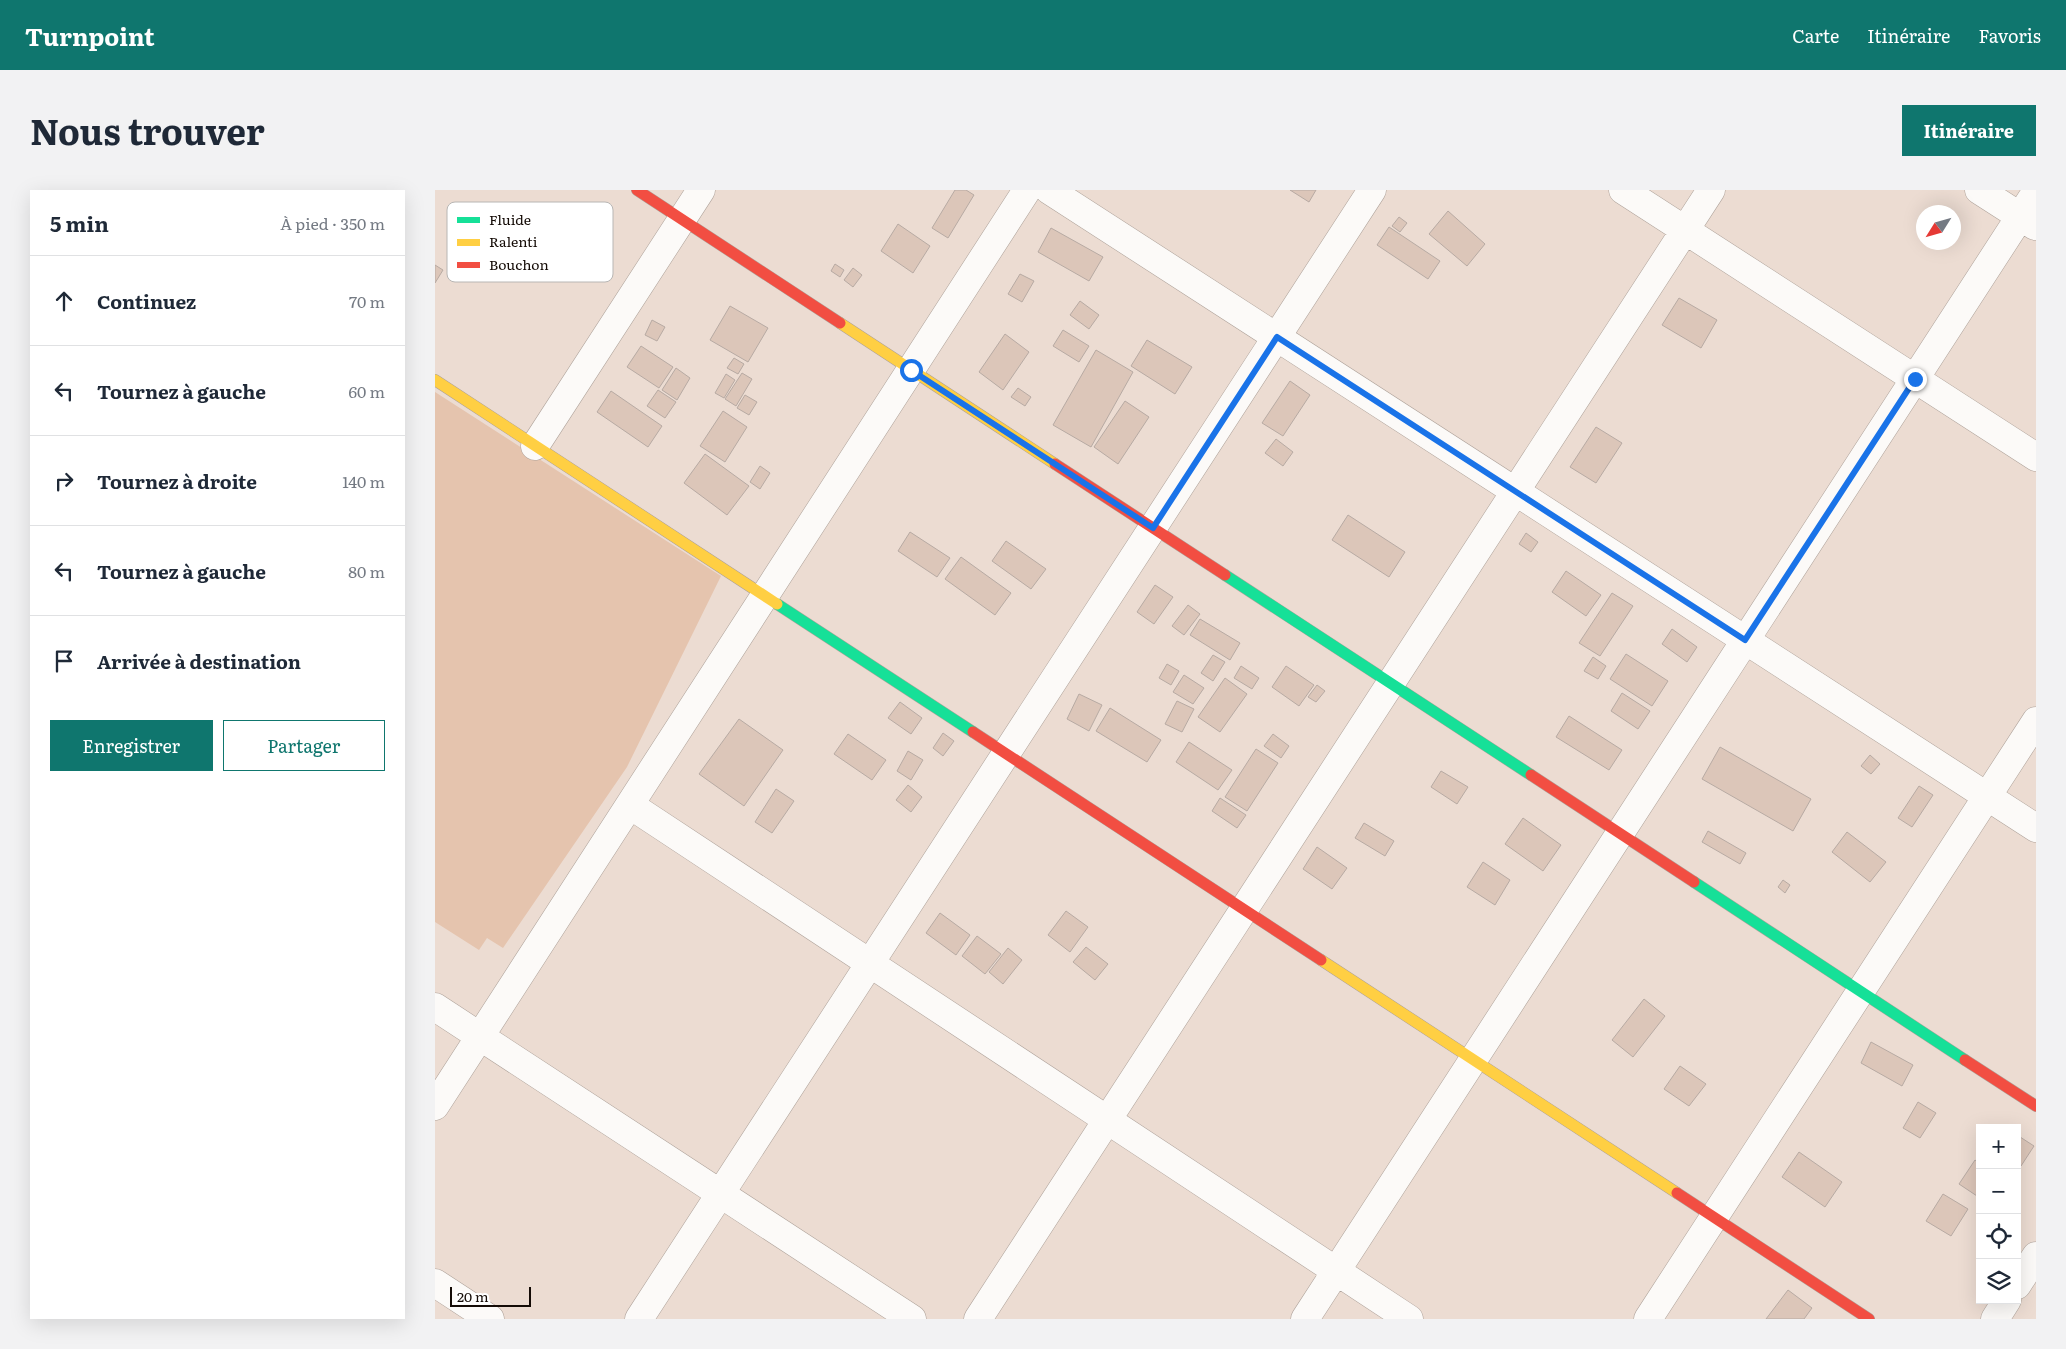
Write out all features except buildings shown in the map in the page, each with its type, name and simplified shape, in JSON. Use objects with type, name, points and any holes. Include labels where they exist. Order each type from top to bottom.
[{"type":"street","points":[[637,190],[2036,1106]]},
{"type":"street","points":[[535,446],[701,190]]},
{"type":"street","points":[[435,1106],[1027,190]]},
{"type":"street","points":[[1049,190],[2036,828]]},
{"type":"street","points":[[639,1319],[1372,190]]},
{"type":"street","points":[[1623,190],[2036,457]]},
{"type":"street","points":[[977,1319],[1711,190]]},
{"type":"street","points":[[1979,190],[2028,222]]},
{"type":"street","points":[[1305,1319],[1915,379],[2028,222],[2036,192]]},
{"type":"street","points":[[435,380],[1869,1319]]},
{"type":"street","points":[[1648,1319],[2036,721]]},
{"type":"street","points":[[630,805],[1409,1319]]},
{"type":"street","points":[[435,1007],[912,1319]]},
{"type":"street","points":[[2021,1279],[2036,1256]]},
{"type":"street","points":[[435,1283],[490,1319]]},
{"type":"street","points":[[1995,1319],[2004,1304]]},
{"type":"shaded area","points":[[435,392],[721,576],[627,767],[503,948],[487,938],[479,950],[435,922]]},
{"type":"traffic: fast","points":[[1225,575],[1531,775]]},
{"type":"traffic: fast","points":[[777,604],[973,732]]},
{"type":"traffic: fast","points":[[1694,882],[1965,1060]]},
{"type":"traffic: slow","points":[[840,323],[1055,464]]},
{"type":"traffic: slow","points":[[435,380],[777,604]]},
{"type":"traffic: slow","points":[[1321,960],[1677,1193]]},
{"type":"traffic: jam","points":[[637,190],[840,323]]},
{"type":"traffic: jam","points":[[1055,464],[1225,575]]},
{"type":"traffic: jam","points":[[973,732],[1321,960]]},
{"type":"traffic: jam","points":[[1531,775],[1694,882]]},
{"type":"traffic: jam","points":[[1965,1060],[2036,1106]]},
{"type":"traffic: jam","points":[[1677,1193],[1869,1319]]},
{"type":"route","points":[[911,370],[1153,528],[1277,337],[1745,640],[1915,379]]}]
